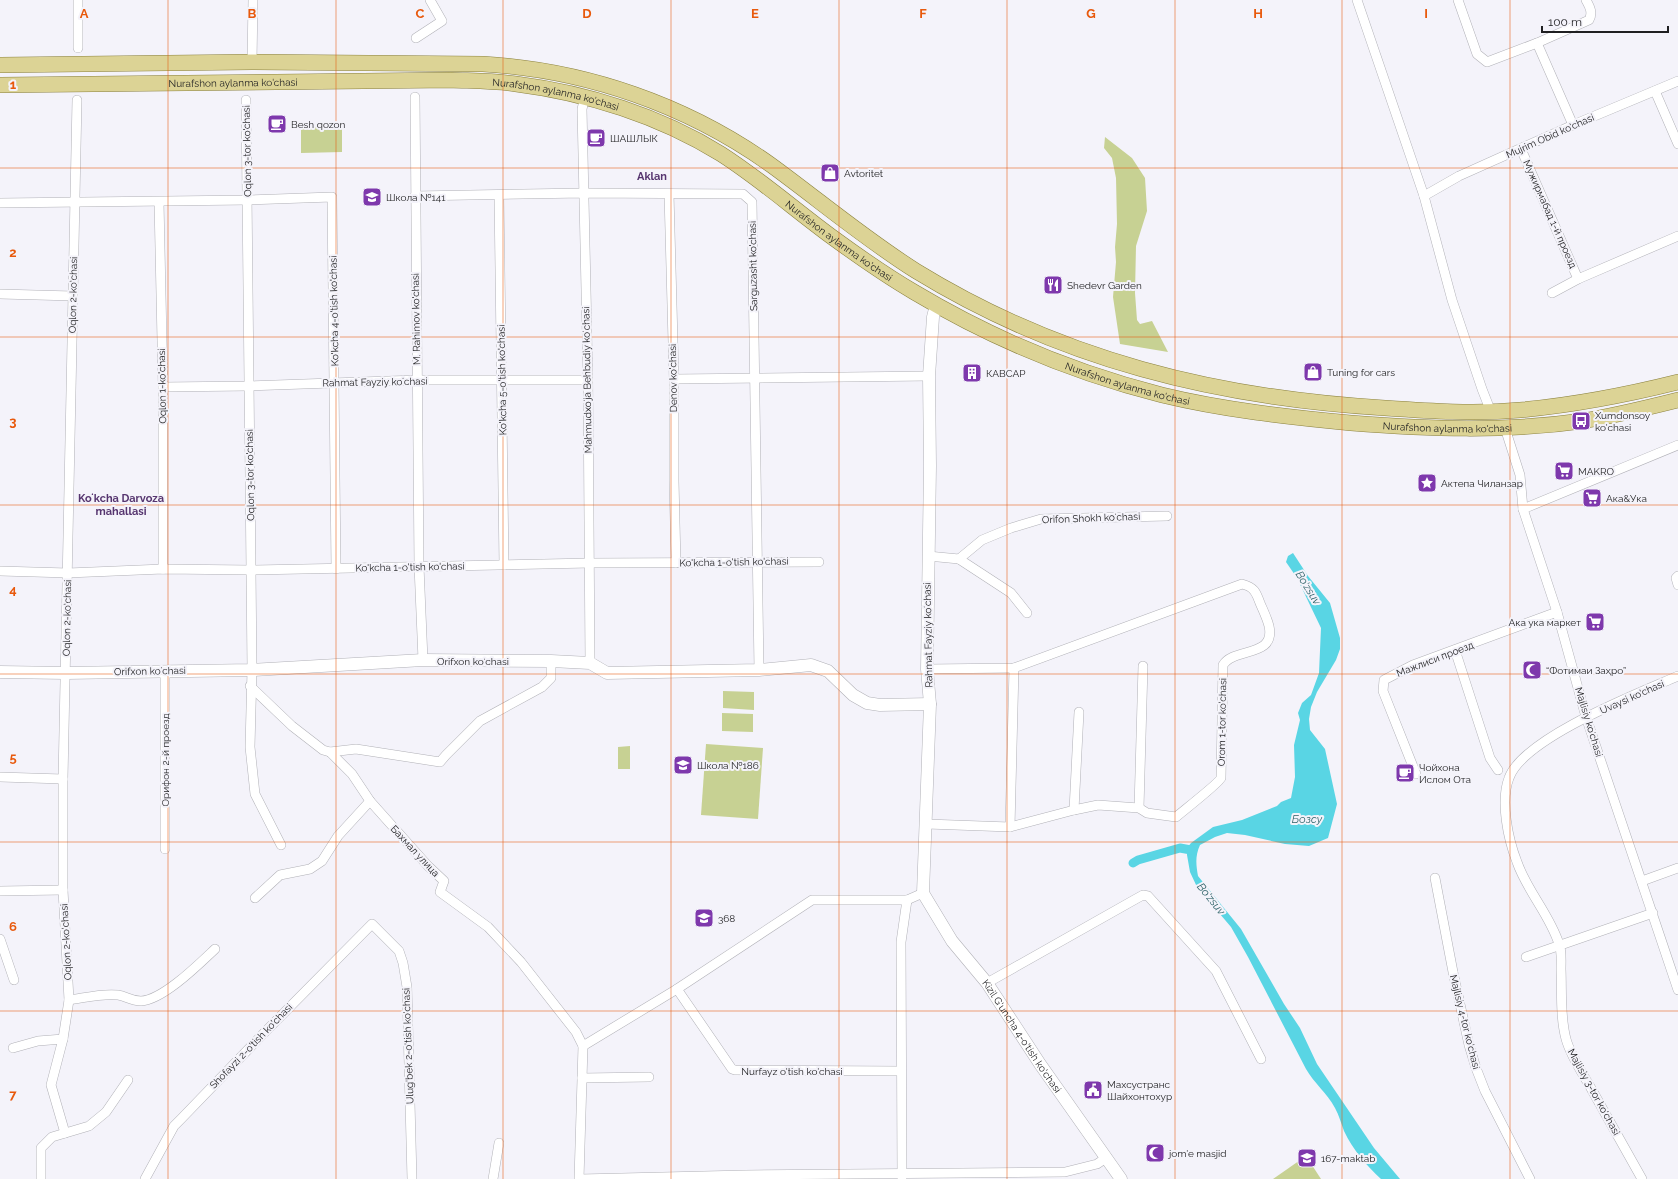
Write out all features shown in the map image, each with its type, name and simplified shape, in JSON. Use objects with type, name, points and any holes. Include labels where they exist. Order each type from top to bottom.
[{"type":"main road","name":"Nurafshon aylanma ko'chasi","points":[[0,65],[252,62],[483,64],[506,65],[555,73],[592,81],[640,96],[698,120],[772,165],[864,236],[938,284],[1007,321],[1038,335],[1119,363],[1166,377],[1216,388],[1315,403],[1473,412],[1551,407],[1617,396],[1678,382]]},
{"type":"main road","name":"Nurafshon aylanma ko'chasi","points":[[0,85],[451,80],[521,85],[585,97],[633,112],[680,131],[719,153],[766,185],[830,236],[892,278],[936,305],[1014,344],[1114,382],[1164,395],[1227,408],[1314,420],[1422,428],[1506,428],[1581,421],[1621,414],[1678,400]]},
{"type":"main road","points":[[633,112],[639,111],[643,107],[644,101],[640,96]]},
{"type":"main road","points":[[719,153],[717,147],[718,142],[728,137]]},
{"type":"main road","points":[[1114,382],[1120,380],[1123,374],[1123,368],[1119,363]]},
{"type":"main road","points":[[1617,396],[1622,399],[1624,404],[1621,414]]},
{"type":"main road","points":[[1314,420],[1310,411],[1315,403]]},
{"type":"street","points":[[78,0],[78,48]]},
{"type":"street","points":[[252,62],[253,0]]},
{"type":"street","points":[[416,38],[442,21],[430,0]]},
{"type":"street","points":[[1358,0],[1424,196],[1445,278],[1491,412]]},
{"type":"street","points":[[1458,0],[1477,54],[1487,62],[1537,44],[1589,20],[1592,16],[1586,0]]},
{"type":"street","points":[[1537,44],[1573,125]]},
{"type":"street","name":"Mujrim Obid ko'chasi","points":[[1424,196],[1459,176],[1573,125],[1678,81]]},
{"type":"street","points":[[1655,91],[1678,144]]},
{"type":"street","name":"M. Rahimov ko'chasi","points":[[415,97],[419,566],[422,660]]},
{"type":"street","name":"Mahmudxoʻja Behbudiy koʻchasi","points":[[585,97],[582,109],[588,380],[590,663]]},
{"type":"street","name":"Oqlon 2-ko‘chasi","points":[[65,1133],[51,1085],[63,1039],[69,1000],[63,890],[63,779],[77,100]]},
{"type":"street","name":"Oqlon 3-tor ko'chasi","points":[[246,100],[248,200],[248,386],[252,570],[250,747],[255,794],[281,845]]},
{"type":"street","name":"Мужирмабад 1-й проезд","points":[[1521,149],[1578,279]]},
{"type":"street","name":"Sarguzasht ko'chasi","points":[[415,196],[499,196],[584,193],[742,194],[752,202],[759,670]]},
{"type":"street","name":"Denov ko'chasi","points":[[669,194],[674,379],[676,563]]},
{"type":"street","name":"Ko'kcha 5-o'tish ko'chasi","points":[[499,196],[503,381],[504,565]]},
{"type":"street","name":"Ko'kcha 4-o'tish ko'chasi","points":[[248,200],[332,197],[336,569]]},
{"type":"street","points":[[0,203],[248,200]]},
{"type":"street","name":"Oqlon 1-ko'chasi","points":[[159,202],[163,387],[163,569]]},
{"type":"street","points":[[1552,293],[1578,279],[1678,236]]},
{"type":"street","points":[[0,294],[73,296]]},
{"type":"street","name":"Rahmat Fayziy koʻchasi","points":[[923,893],[927,824],[930,704],[927,669],[930,466],[929,376],[933,317],[936,305]]},
{"type":"street","points":[[674,379],[929,376]]},
{"type":"street","name":"Rahmat Fayziy koʻchasi","points":[[163,387],[248,386],[417,380],[588,380]]},
{"type":"street","name":"Majlisiy koʻchasi","points":[[1506,428],[1520,475],[1523,509],[1557,612],[1586,717],[1678,990]]},
{"type":"street","points":[[1523,509],[1678,445]]},
{"type":"street","name":"Orifon Shokh koʻchasi","points":[[959,559],[982,540],[1011,528],[1042,519],[1167,516]]},
{"type":"street","points":[[928,556],[959,559],[1011,593],[1027,613]]},
{"type":"street","name":"Ko'kcha 1-o'tish ko'chasi","points":[[0,571],[68,573],[163,569],[252,570],[590,563],[819,562]]},
{"type":"street","points":[[1678,576],[1676,578],[1678,585]]},
{"type":"street","name":"Orom 1-tor ko'chasi","points":[[927,824],[1010,827],[1074,810],[1098,806],[1139,808],[1147,813],[1176,817],[1210,788],[1220,782],[1222,772],[1223,665],[1226,660],[1262,648],[1268,638],[1270,627],[1257,592],[1249,586],[1242,584],[1014,668]]},
{"type":"street","name":"Мажлиси проезд","points":[[1416,774],[1383,691],[1384,680],[1413,665],[1557,612]]},
{"type":"street","points":[[1455,650],[1490,758],[1498,770]]},
{"type":"street","name":"Orifxon koʻchasi","points":[[0,672],[66,673],[252,670],[422,660],[551,661],[590,663],[607,673],[759,670],[805,665],[817,666],[828,671],[853,695],[867,703],[880,705],[930,704]]},
{"type":"street","points":[[330,752],[356,749],[440,762],[480,721],[542,688],[551,678],[551,661]]},
{"type":"street","points":[[1139,808],[1143,666]]},
{"type":"street","points":[[927,669],[1014,668],[1010,827]]},
{"type":"street","name":"Орифон 2-й проезд","points":[[165,671],[165,849]]},
{"type":"street","name":"Uvaysi ko'chasi","points":[[1586,717],[1678,676]]},
{"type":"street","name":"Бахмал улица","points":[[250,686],[292,726],[323,750],[330,752],[352,774],[370,801],[428,866],[444,881],[440,892],[488,928],[521,962],[576,1032],[583,1046]]},
{"type":"street","points":[[1074,810],[1078,712]]},
{"type":"street","name":"Majlisiy 3-tor ko'chasi","points":[[1586,717],[1531,751],[1516,765],[1507,784],[1506,804],[1509,836],[1513,852],[1524,877],[1554,930],[1560,946],[1563,1019],[1566,1040],[1576,1061],[1642,1179]]},
{"type":"street","points":[[0,777],[63,779]]},
{"type":"street","points":[[255,898],[280,875],[310,869],[322,861],[338,836],[370,801]]},
{"type":"street","points":[[1642,881],[1678,868]]},
{"type":"street","name":"Majlisiy 4-tor ko'chasi","points":[[1435,878],[1460,1001],[1476,1068],[1485,1091],[1530,1179]]},
{"type":"street","points":[[0,891],[63,890]]},
{"type":"street","points":[[923,893],[907,900],[812,900],[677,989],[583,1046],[579,1179],[1066,1176],[1097,1164],[1106,1158]]},
{"type":"street","name":"Kizil G'uncha 4-o'tish ko'chasi","points":[[923,893],[952,942],[987,983],[1040,1064],[1121,1179]]},
{"type":"street","points":[[987,983],[1143,895],[1148,896],[1216,971],[1260,1059]]},
{"type":"street","points":[[902,1176],[900,942],[907,900]]},
{"type":"street","points":[[1526,957],[1653,913]]},
{"type":"street","name":"Shofayzi 2-o'tish ko'chasi","points":[[145,1179],[174,1126],[372,924]]},
{"type":"street","name":"Ulug'bek 2-o'tish ko'chasi","points":[[372,924],[396,947],[403,963],[407,987],[412,1179]]},
{"type":"street","points":[[0,939],[14,980]]},
{"type":"street","points":[[69,1000],[119,995],[129,1000],[142,1001],[155,997],[174,985],[215,949]]},
{"type":"street","name":"Nurfayz o'tish ko'chasi","points":[[677,989],[732,1069],[901,1071]]},
{"type":"street","points":[[13,1048],[38,1041],[63,1039]]},
{"type":"street","points":[[582,1078],[649,1077]]},
{"type":"street","points":[[41,1179],[41,1148],[52,1137],[89,1126],[106,1112],[128,1080]]},
{"type":"street","points":[[493,1179],[499,1143]]},
{"type":"green space","points":[[301,127],[342,127],[342,152],[301,153]]},
{"type":"green space","points":[[1105,137],[1132,158],[1145,178],[1147,211],[1136,246],[1135,293],[1137,320],[1140,324],[1152,321],[1168,352],[1120,344],[1113,297],[1117,224],[1116,178],[1112,158],[1104,148]]},
{"type":"green space","points":[[723,691],[754,692],[754,710],[723,708]]},
{"type":"green space","points":[[722,713],[753,714],[753,732],[722,731]]},
{"type":"green space","points":[[706,744],[763,748],[758,819],[701,815]]},
{"type":"green space","points":[[630,746],[630,769],[618,769],[618,747]]},
{"type":"green space","points":[[1306,1156],[1321,1179],[1273,1179]]},
{"type":"water","name":"Бозсу","points":[[1293,553],[1308,576],[1330,603],[1340,638],[1340,649],[1336,660],[1317,692],[1311,707],[1309,719],[1310,730],[1325,749],[1337,804],[1328,838],[1309,846],[1285,844],[1245,835],[1227,833],[1215,837],[1200,845],[1196,864],[1197,872],[1198,876],[1241,929],[1284,1004],[1300,1028],[1317,1064],[1374,1148],[1400,1179],[1381,1179],[1365,1163],[1351,1145],[1335,1108],[1306,1069],[1231,927],[1197,887],[1190,872],[1187,855],[1187,848],[1191,843],[1213,827],[1242,820],[1277,806],[1281,802],[1291,798],[1295,777],[1294,745],[1300,720],[1298,713],[1302,703],[1311,695],[1319,673],[1321,628],[1297,578],[1286,562],[1288,556]]},
{"type":"waterway","points":[[1133,863],[1138,860],[1180,848],[1191,850]]},
{"type":"place","name":"Besh qozon","points":[[277,124]]},
{"type":"place","name":"ШАШЛЫК","points":[[596,138]]},
{"type":"place","name":"Avtoritet","points":[[830,173]]},
{"type":"place","name":"Школа №141","points":[[372,197]]},
{"type":"place","name":"Shedevr Garden","points":[[1053,285]]},
{"type":"place","name":"Tuning for cars","points":[[1313,372]]},
{"type":"place","name":"КАВСАР","points":[[972,373]]},
{"type":"place","name":"Xumdonsoy ko'chasi","points":[[1581,421]]},
{"type":"place","name":"MAKRO","points":[[1564,471]]},
{"type":"place","name":"Актепа Чиланзар","points":[[1427,483]]},
{"type":"place","name":"Ака&Ука","points":[[1592,498]]},
{"type":"place","name":"Ака ука маркет","points":[[1595,622]]},
{"type":"place","name":"“Фотимаи Заҳро”","points":[[1532,670]]},
{"type":"place","name":"Школа №186","points":[[683,765]]},
{"type":"place","name":"Чойхона Ислом Ота","points":[[1405,773]]},
{"type":"place","name":"368","points":[[704,918]]},
{"type":"place","name":"Махсустранс Шайхонтохур","points":[[1093,1090]]},
{"type":"place","name":"jom'e masjid","points":[[1155,1153]]},
{"type":"place","name":"167-maktab","points":[[1307,1158]]},
{"type":"district","name":"Aklan","points":[[652,176]]},
{"type":"district","name":"Koʻkcha Darvoza mahallasi","points":[[121,504]]},
{"type":"water label","name":"Bo'zsuv","points":[[1308,588]]},
{"type":"water label","name":"Bo'zsuv","points":[[1211,899]]}]
